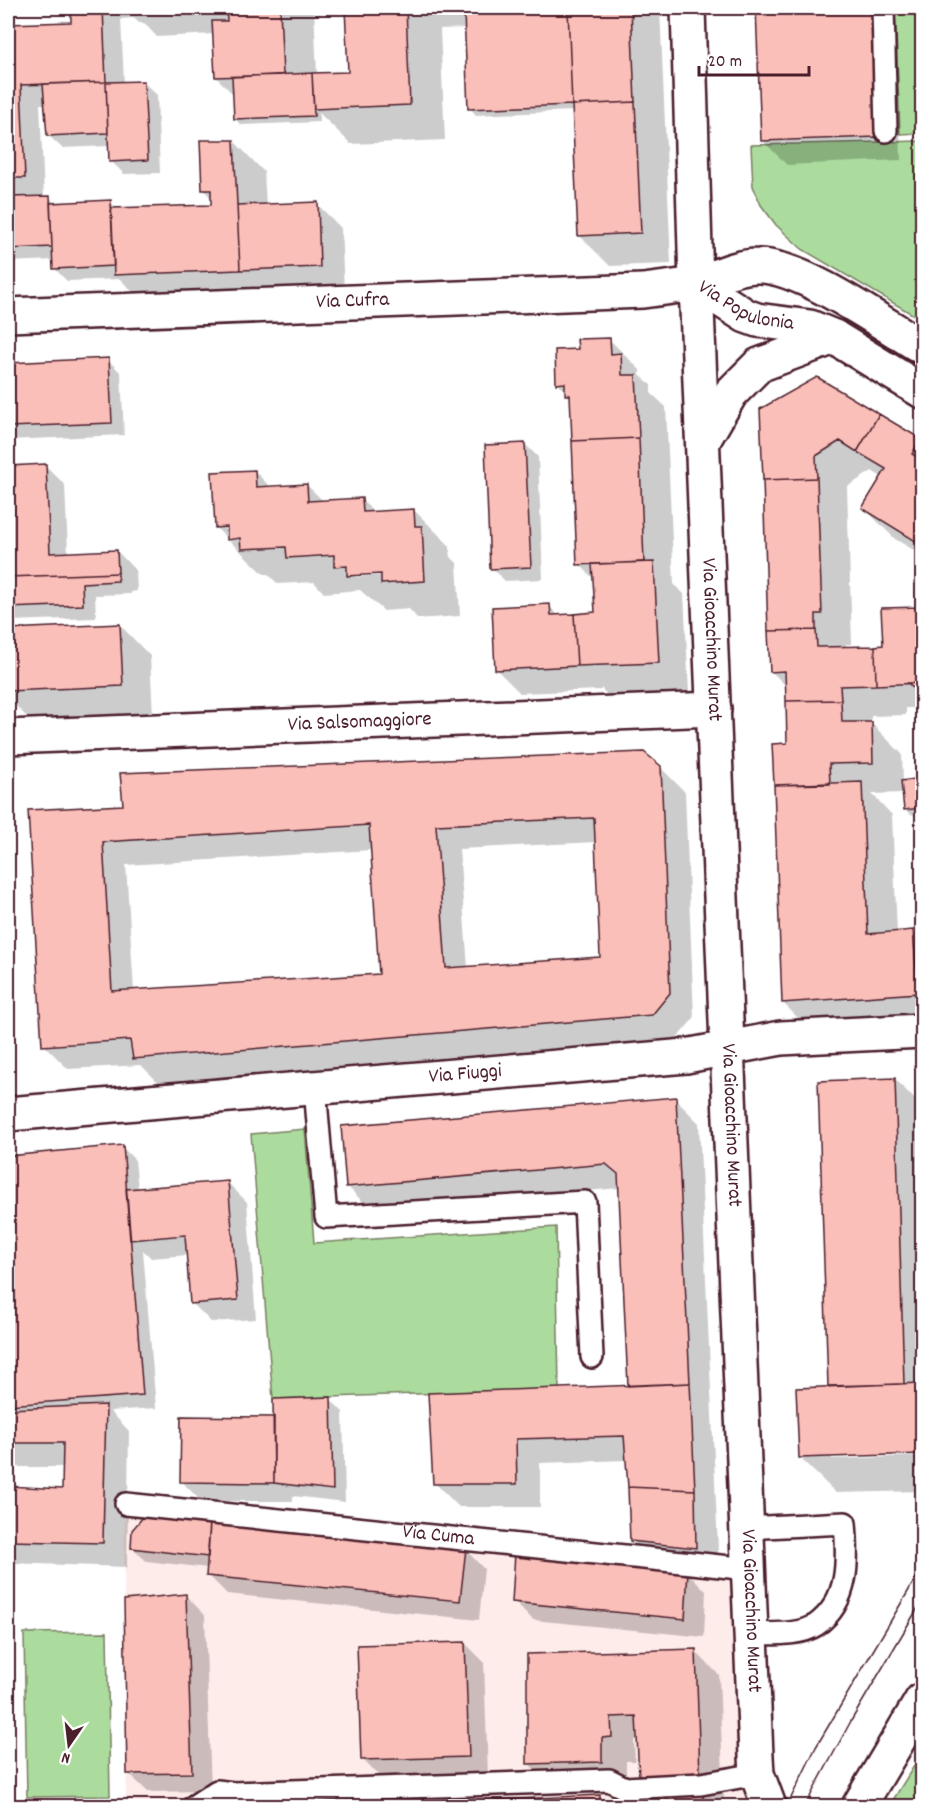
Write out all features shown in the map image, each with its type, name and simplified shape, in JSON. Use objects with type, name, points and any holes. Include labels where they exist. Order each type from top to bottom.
[{"type":"main road","name":"Via Gioacchino Murat","points":[[688,8],[696,284],[757,1774],[769,1806]]},
{"type":"main road","name":"Via Populonia","points":[[696,284],[748,266],[779,269],[814,283],[922,347]]},
{"type":"main road","name":"Via Cufra","points":[[8,315],[643,291],[696,284]]},
{"type":"main road","name":"Via Populonia","points":[[696,284],[746,316],[757,320],[810,327],[834,337],[922,391]]},
{"type":"main road","points":[[703,441],[731,393],[759,365],[834,337]]},
{"type":"main road","name":"Via Salsomaggiore","points":[[8,737],[714,709]]},
{"type":"main road","name":"Via Fiuggi","points":[[8,1114],[686,1056],[781,1038],[922,1031]]},
{"type":"main road","points":[[859,1804],[922,1700]]},
{"type":"main road","points":[[757,1774],[792,1806]]},
{"type":"lane","points":[[883,8],[886,131]]},
{"type":"lane","points":[[315,1088],[326,1217],[585,1202],[592,1357]]},
{"type":"lane","name":"Via Cuma","points":[[126,1504],[749,1569]]},
{"type":"lane","points":[[747,1528],[845,1523],[848,1559],[844,1584],[832,1608],[815,1626],[798,1631],[752,1634]]},
{"type":"lane","points":[[194,1806],[218,1791],[233,1793],[609,1779],[625,1788],[701,1784],[757,1774]]},
{"type":"shaded area","points":[[125,1508],[754,1571],[765,1806],[125,1806],[127,1774]]},
{"type":"green space","points":[[895,8],[922,8],[922,133],[900,134]]},
{"type":"green space","points":[[922,141],[922,320],[802,249],[776,225],[761,205],[753,186],[751,145]]},
{"type":"green space","points":[[305,1129],[314,1243],[556,1227],[559,1389],[273,1399],[251,1134]]},
{"type":"green space","points":[[107,1632],[110,1796],[27,1797],[24,1633]]},
{"type":"green space","points":[[922,1753],[922,1806],[889,1806],[890,1805]]},
{"type":"building","points":[[71,8],[103,8],[106,82],[21,85],[25,178],[8,178],[8,24],[71,22]]},
{"type":"building","points":[[226,8],[280,8],[283,75],[215,77],[212,21],[227,21]]},
{"type":"building","points":[[345,8],[406,8],[410,105],[314,109],[312,73],[348,72]]},
{"type":"building","points":[[464,8],[501,8],[501,12],[464,14]]},
{"type":"building","points":[[568,8],[615,8],[568,9]]},
{"type":"building","points":[[631,8],[635,102],[572,105],[568,9]]},
{"type":"building","points":[[756,8],[873,8],[878,137],[761,141]]},
{"type":"building","points":[[568,9],[572,105],[468,109],[464,14]]},
{"type":"building","points":[[312,73],[314,116],[234,119],[232,77]]},
{"type":"building","points":[[144,81],[148,160],[109,162],[106,82]]},
{"type":"building","points":[[106,82],[108,133],[47,136],[43,84]]},
{"type":"building","points":[[635,102],[641,233],[578,236],[572,105]]},
{"type":"building","points":[[200,140],[234,140],[240,270],[114,275],[111,208],[211,205],[211,190],[202,190]]},
{"type":"building","points":[[50,196],[52,247],[8,249],[8,197]]},
{"type":"building","points":[[111,200],[114,266],[53,269],[50,203]]},
{"type":"building","points":[[318,202],[320,267],[240,270],[237,205]]},
{"type":"building","points":[[610,338],[611,354],[621,353],[622,375],[636,375],[639,438],[572,441],[570,395],[565,395],[565,383],[556,384],[555,350],[578,349],[577,339]]},
{"type":"building","points":[[109,358],[112,423],[8,427],[8,363]]},
{"type":"building","points":[[817,377],[879,414],[857,452],[840,441],[816,456],[817,478],[763,480],[760,409]]},
{"type":"building","points":[[879,414],[921,439],[912,454],[922,460],[922,545],[862,508],[886,469],[857,452]]},
{"type":"building","points":[[639,438],[644,562],[577,565],[572,441]]},
{"type":"building","points":[[525,443],[531,567],[490,569],[485,445]]},
{"type":"building","points":[[46,464],[50,553],[117,550],[118,573],[8,577],[8,466]]},
{"type":"building","points":[[255,470],[256,487],[307,484],[308,501],[362,498],[363,512],[414,509],[415,526],[422,526],[425,581],[381,584],[381,574],[347,576],[347,566],[334,567],[334,555],[287,558],[286,547],[241,549],[240,538],[227,540],[227,527],[215,528],[212,472]]},
{"type":"building","points":[[817,478],[822,614],[816,614],[816,630],[768,631],[763,480]]},
{"type":"building","points":[[654,562],[659,663],[577,666],[574,614],[595,612],[592,564]]},
{"type":"building","points":[[118,573],[118,581],[82,583],[83,605],[8,608],[8,577]]},
{"type":"building","points":[[550,604],[551,615],[574,614],[577,666],[495,670],[492,607]]},
{"type":"building","points":[[922,607],[922,683],[876,685],[875,646],[883,645],[881,608]]},
{"type":"building","points":[[120,624],[123,686],[8,691],[8,629]]},
{"type":"building","points":[[816,630],[817,647],[875,646],[876,685],[840,686],[841,700],[786,701],[785,671],[770,672],[768,631]]},
{"type":"building","points":[[908,683],[922,683],[922,698]]},
{"type":"building","points":[[841,700],[842,722],[872,722],[873,763],[829,764],[830,784],[774,785],[772,744],[787,743],[786,701]]},
{"type":"building","points":[[644,752],[661,766],[670,993],[652,1015],[133,1059],[130,1040],[42,1046],[28,810],[123,805],[120,773]],"holes":[[[594,818],[600,957],[446,968],[436,825]],[[369,825],[379,974],[112,991],[103,842]]]},
{"type":"building","points":[[922,778],[922,808],[904,810],[901,781]]},
{"type":"building","points":[[862,782],[868,934],[913,930],[918,993],[782,1003],[774,785]]},
{"type":"building","points":[[922,929],[922,992],[918,993],[913,930]]},
{"type":"building","points":[[895,1078],[904,1384],[828,1386],[818,1081]]},
{"type":"building","points":[[676,1097],[690,1383],[628,1386],[618,1174],[606,1164],[346,1187],[341,1126]]},
{"type":"building","points":[[123,1145],[143,1395],[8,1405],[8,1156]]},
{"type":"building","points":[[228,1181],[238,1300],[190,1304],[185,1235],[130,1240],[126,1189]]},
{"type":"building","points":[[690,1383],[695,1490],[628,1487],[624,1436],[516,1439],[517,1484],[433,1484],[428,1393]]},
{"type":"building","points":[[922,1383],[922,1454],[799,1458],[796,1388]]},
{"type":"building","points":[[331,1397],[333,1490],[274,1483],[273,1399]]},
{"type":"building","points":[[106,1405],[103,1543],[8,1541],[8,1486],[62,1489],[63,1443],[8,1443],[8,1409]]},
{"type":"building","points":[[181,1416],[274,1417],[274,1483],[180,1482]]},
{"type":"building","points":[[628,1487],[695,1490],[696,1548],[630,1541]]},
{"type":"building","points":[[144,1516],[210,1522],[208,1557],[131,1548],[132,1530]]},
{"type":"building","points":[[210,1522],[466,1548],[460,1601],[206,1576]]},
{"type":"building","points":[[515,1553],[688,1571],[685,1619],[512,1602]]},
{"type":"building","points":[[186,1594],[192,1773],[127,1774],[124,1600]]},
{"type":"building","points":[[465,1642],[469,1757],[361,1760],[357,1645]]},
{"type":"building","points":[[696,1649],[700,1776],[639,1777],[636,1716],[611,1717],[612,1737],[602,1738],[602,1762],[527,1764],[527,1654]]},
{"type":"building","points":[[600,1795],[600,1806],[366,1806]]},
{"type":"building","points":[[703,1795],[703,1806],[650,1806],[650,1798]]},
{"type":"tram line","points":[[787,1806],[816,1747],[922,1568]]},
{"type":"tram line","points":[[805,1806],[851,1721],[922,1601]]}]
